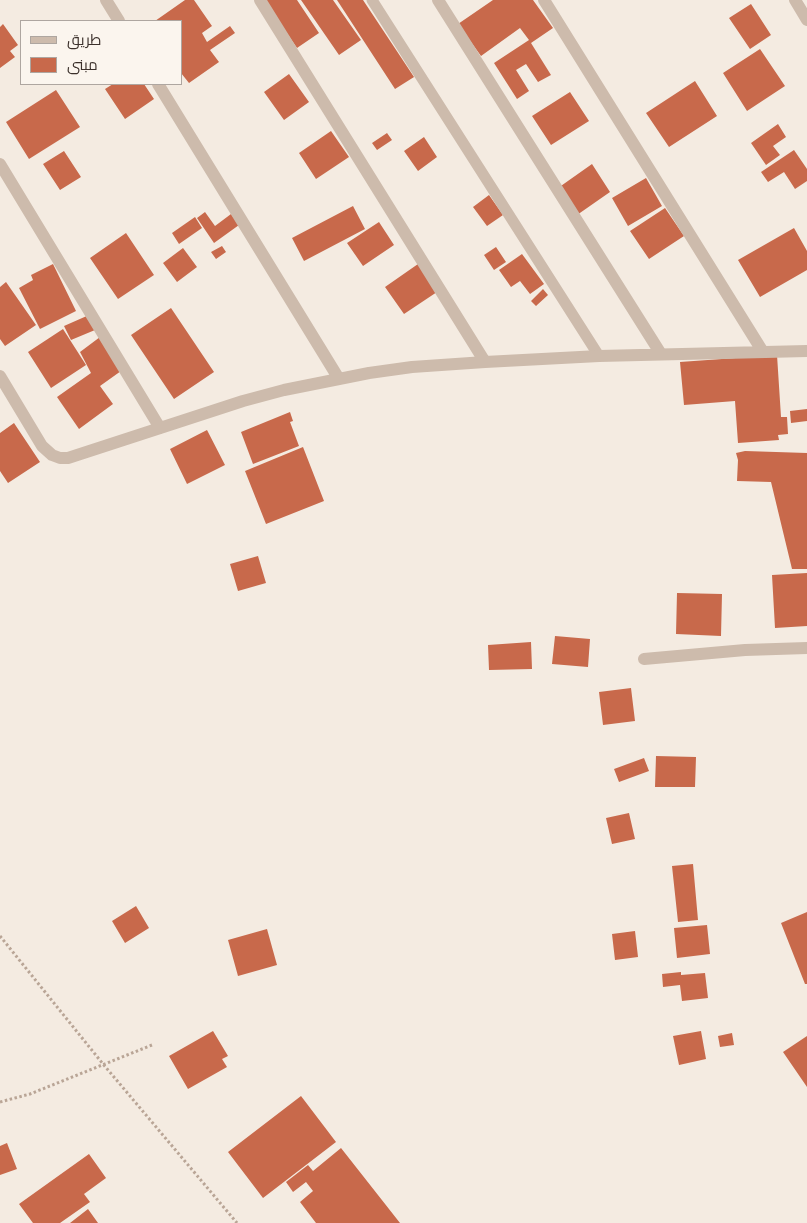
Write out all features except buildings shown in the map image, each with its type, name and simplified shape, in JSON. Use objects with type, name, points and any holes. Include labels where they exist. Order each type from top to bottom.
[{"type":"street","points":[[106,0],[118,20]]},
{"type":"street","points":[[260,0],[485,362]]},
{"type":"street","points":[[438,0],[661,354]]},
{"type":"street","points":[[544,0],[763,352]]},
{"type":"street","points":[[795,0],[807,20]]},
{"type":"street","points":[[159,85],[339,379]]},
{"type":"street","points":[[0,164],[160,428]]},
{"type":"street","points":[[0,376],[39,441],[47,451],[60,458],[77,456],[243,402],[339,379],[412,368],[599,356],[807,351]]},
{"type":"street","points":[[644,658],[745,650],[807,648]]},
{"type":"lane","points":[[372,0],[599,356]]},
{"type":"path","points":[[0,936],[103,1064],[237,1223]]},
{"type":"path","points":[[0,1102],[30,1094],[152,1044]]}]
